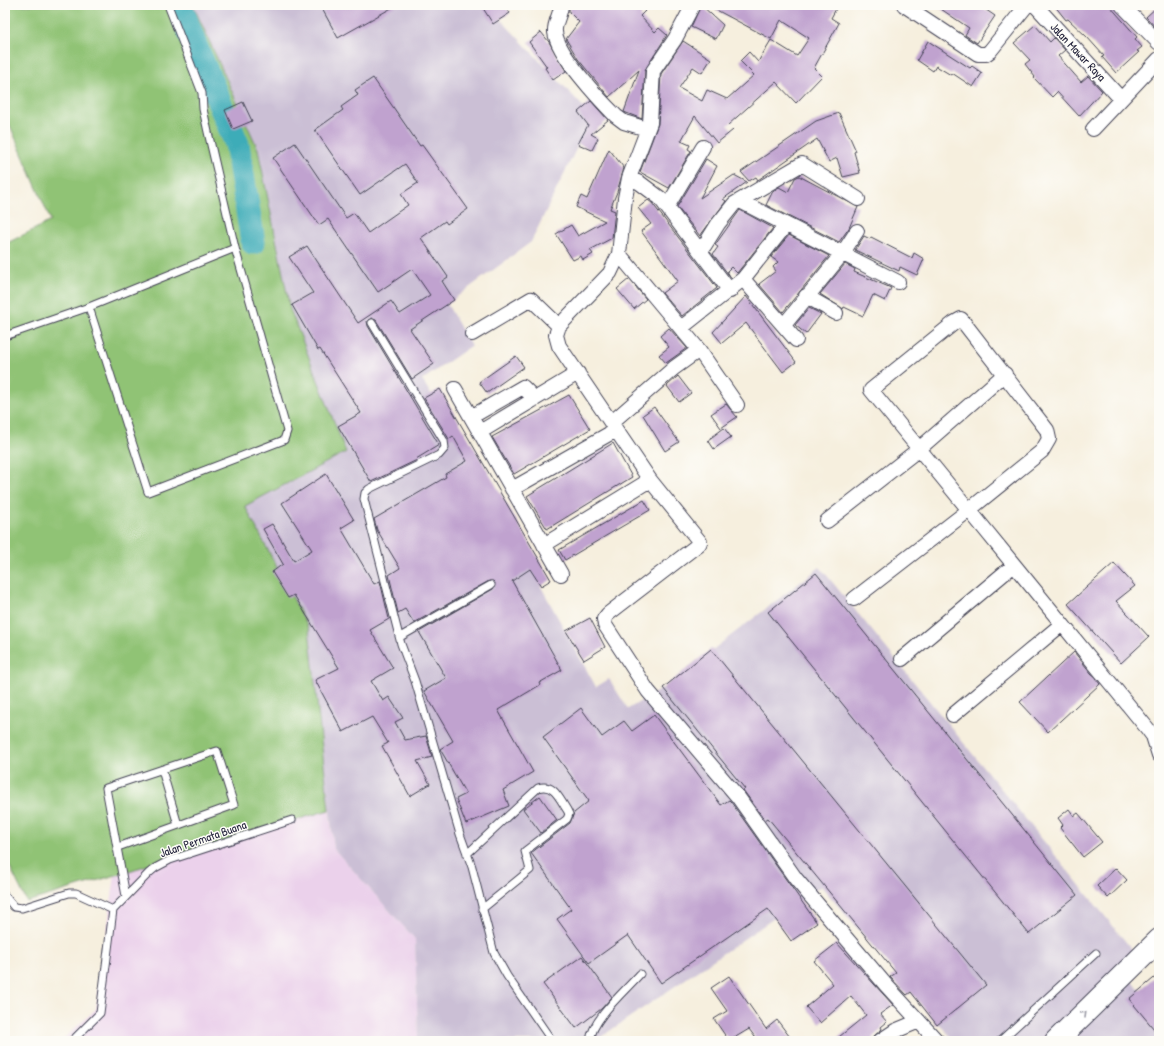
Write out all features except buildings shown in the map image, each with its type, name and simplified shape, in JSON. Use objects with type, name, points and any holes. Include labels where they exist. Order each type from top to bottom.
[{"type":"highway","points":[[1068,1039],[1159,940]]},
{"type":"highway","points":[[1068,1039],[1159,960]]},
{"type":"street","points":[[561,5],[555,33],[564,53],[577,72],[616,116],[624,122],[647,129]]},
{"type":"street","points":[[693,5],[675,39],[653,71],[651,116],[629,178],[625,198],[619,254],[610,273],[559,326],[556,336],[559,346],[650,480],[699,540],[699,544],[608,614],[604,619],[605,625],[648,691],[738,797],[796,879],[937,1041]]},
{"type":"street","points":[[904,5],[978,54],[986,54],[990,51],[1027,5]]},
{"type":"street","name":"Jalan Mawar Raya","points":[[1035,5],[1121,99]]},
{"type":"street","points":[[1122,5],[1159,43]]},
{"type":"street","points":[[1093,129],[1159,59]]},
{"type":"street","points":[[666,207],[704,147]]},
{"type":"street","points":[[700,251],[729,209],[802,164],[858,199]]},
{"type":"street","points":[[629,178],[652,191],[730,291]]},
{"type":"street","points":[[740,201],[898,282]]},
{"type":"street","points":[[681,328],[730,291],[743,279],[786,225]]},
{"type":"street","points":[[784,325],[806,296],[842,254],[857,231]]},
{"type":"street","points":[[619,254],[700,350],[737,405]]},
{"type":"street","points":[[743,279],[796,340]]},
{"type":"street","points":[[806,296],[836,313]]},
{"type":"street","points":[[472,334],[531,299],[559,326]]},
{"type":"street","points":[[854,599],[969,510],[1042,451],[1049,439],[1047,430],[961,319],[871,390],[919,448],[969,510],[1062,624],[1156,734],[1159,755]]},
{"type":"street","points":[[512,489],[613,426],[674,368],[700,350]]},
{"type":"street","points":[[480,432],[578,373]]},
{"type":"street","points":[[827,521],[919,448],[1005,374]]},
{"type":"street","points":[[471,418],[523,387],[535,399]]},
{"type":"street","points":[[455,389],[561,574]]},
{"type":"street","points":[[544,545],[650,480]]},
{"type":"street","points":[[902,659],[1014,565]]},
{"type":"street","points":[[952,715],[1062,624]]},
{"type":"street","points":[[880,1041],[895,1031],[920,1021]]},
{"type":"lane","points":[[89,307],[148,492],[284,440],[287,431],[235,248],[203,109],[202,93],[168,5]]},
{"type":"lane","points":[[5,336],[89,307],[235,248]]},
{"type":"lane","points":[[372,323],[444,441],[445,448],[439,455],[369,489],[365,493],[364,499],[400,637],[467,854],[494,953],[507,976],[552,1041]]},
{"type":"lane","points":[[400,637],[491,585]]},
{"type":"lane","points":[[118,847],[234,805],[216,751],[106,788],[126,896]]},
{"type":"lane","points":[[162,770],[178,825]]},
{"type":"lane","points":[[467,854],[538,788],[546,786],[552,788],[569,814],[567,818],[525,851],[530,870],[482,909]]},
{"type":"lane","name":"Jalan Permata Buana","points":[[113,910],[155,868],[161,864],[292,820]]},
{"type":"lane","points":[[5,896],[14,907],[22,908],[69,893],[76,893],[113,910],[100,1013],[99,1016],[72,1041]]},
{"type":"lane","points":[[1000,1041],[1096,953]]},
{"type":"lane","points":[[590,1041],[591,1034],[596,1023],[640,974]]},
{"type":"shaded area","points":[[193,5],[487,5],[592,116],[531,242],[447,304],[471,346],[422,380],[465,448],[596,687],[609,679],[628,709],[663,688],[820,567],[1135,953],[1121,965],[1159,1017],[1159,1041],[954,1041],[821,886],[595,1041],[416,1041],[418,1035],[415,939],[334,849],[309,629],[245,506],[346,452],[290,309],[258,149]]},
{"type":"shaded area","points":[[329,810],[334,849],[415,939],[418,1035],[416,1041],[61,1041],[96,1009],[115,875]]},
{"type":"green space","points":[[5,5],[193,5],[258,149],[290,309],[346,452],[245,506],[309,629],[329,810],[27,902],[5,857],[5,244],[51,221],[5,114]]},
{"type":"waterway","points":[[180,5],[193,40],[237,144],[253,242]]}]
